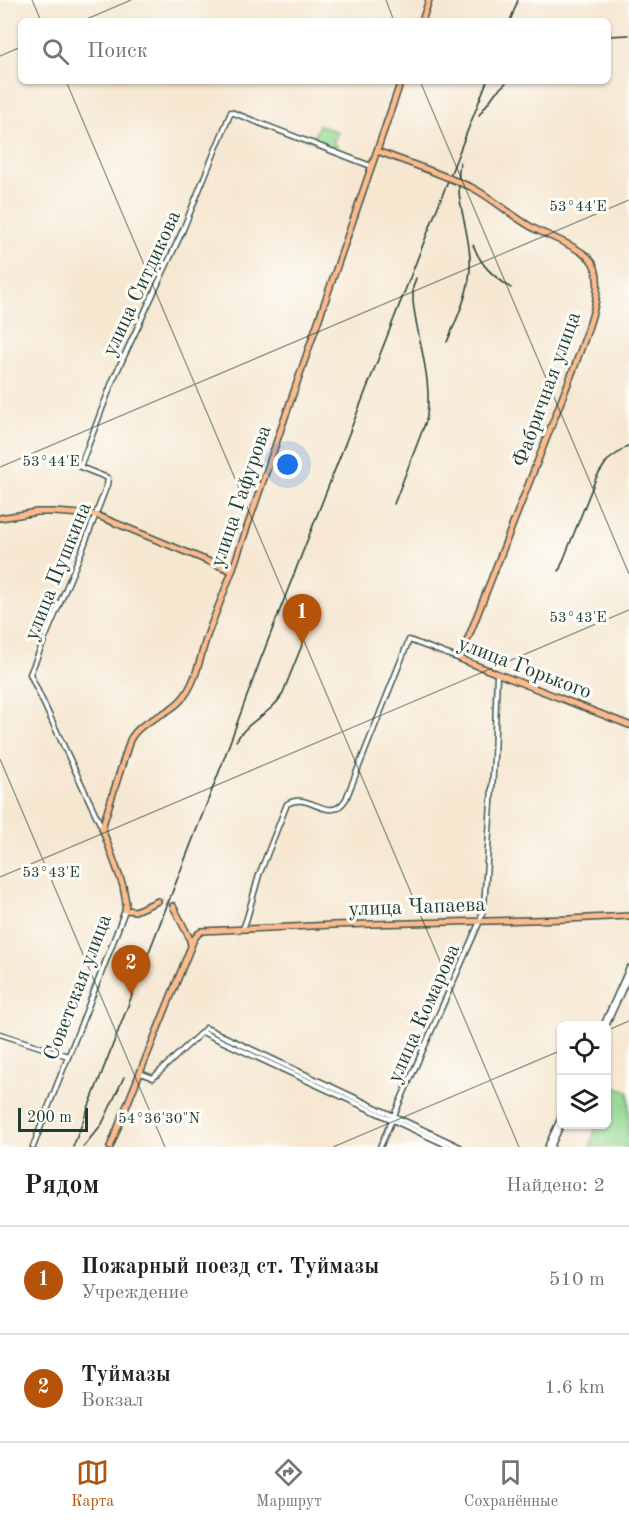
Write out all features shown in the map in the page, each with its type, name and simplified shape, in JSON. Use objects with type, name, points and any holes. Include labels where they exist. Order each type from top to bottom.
[{"type":"main road","points":[[423,18],[429,0]]},
{"type":"main road","name":"улица Гафурова","points":[[102,828],[134,733],[141,726],[172,708],[181,700],[190,686],[400,84]]},
{"type":"main road","name":"Фабричная улица","points":[[377,151],[471,187],[491,198],[524,223],[583,253],[592,262],[598,281],[588,328],[577,361],[460,659]]},
{"type":"main road","points":[[0,518],[37,512],[96,515],[232,571]]},
{"type":"main road","name":"улица Горького","points":[[460,659],[629,725]]},
{"type":"main road","name":"Советская улица","points":[[102,828],[123,886],[125,910]]},
{"type":"main road","points":[[125,910],[135,911],[158,901]]},
{"type":"main road","points":[[110,1147],[191,945],[173,906]]},
{"type":"main road","name":"улица Чапаева","points":[[191,945],[198,934],[207,930],[629,916]]},
{"type":"street","name":"улица Ситдикова","points":[[108,478],[80,467],[113,380],[182,232],[231,112],[371,166]]},
{"type":"street","name":"улица Пушкина","points":[[30,674],[83,548],[108,478]]},
{"type":"street","name":"улица Горького","points":[[243,929],[259,875],[287,804],[300,800],[332,810],[340,808],[346,799],[409,640],[460,659]]},
{"type":"street","name":"Советская улица","points":[[30,674],[102,828]]},
{"type":"street","name":"улица Комарова","points":[[380,1147],[480,921],[484,907],[497,674]]},
{"type":"street","name":"Советская улица","points":[[33,1147],[125,910]]},
{"type":"street","points":[[607,1021],[629,968]]},
{"type":"street","points":[[607,1021],[629,975]]},
{"type":"street","points":[[139,1073],[153,1078],[206,1028],[451,1147]]},
{"type":"street","points":[[202,1032],[460,1147]]},
{"type":"street","points":[[0,1034],[68,1056]]},
{"type":"street","points":[[549,1147],[557,1126]]},
{"type":"street","points":[[549,1147],[558,1129]]},
{"type":"green space","points":[[319,125],[338,132],[333,143],[337,145],[335,151],[321,142],[320,144],[303,138],[305,134],[314,137]]},
{"type":"green space","points":[[611,1086],[629,1092],[629,1147],[590,1147],[596,1129],[611,1129]]},
{"type":"tunnel","points":[[158,901],[161,900],[173,906]]},
{"type":"railway","points":[[511,18],[518,0]]},
{"type":"railway","points":[[611,36],[629,35]]},
{"type":"railway","points":[[73,1147],[486,84]]},
{"type":"railway","points":[[479,115],[505,84]]},
{"type":"railway","points":[[447,342],[463,302],[470,269],[469,245],[460,200],[460,162]]},
{"type":"railway","points":[[473,245],[488,270],[511,288]]},
{"type":"railway","points":[[394,504],[426,421],[428,406],[426,376],[413,301],[413,287],[416,278]]},
{"type":"railway","points":[[559,571],[596,478],[607,461],[629,445]]},
{"type":"railway","points":[[236,741],[282,695],[312,620]]},
{"type":"railway","points":[[83,1147],[102,1124],[124,1077]]},
{"type":"place","name":"Пожарный поезд ст. Туймазы","points":[[302,644]]},
{"type":"place","name":"Туймазы","points":[[131,995]]}]
